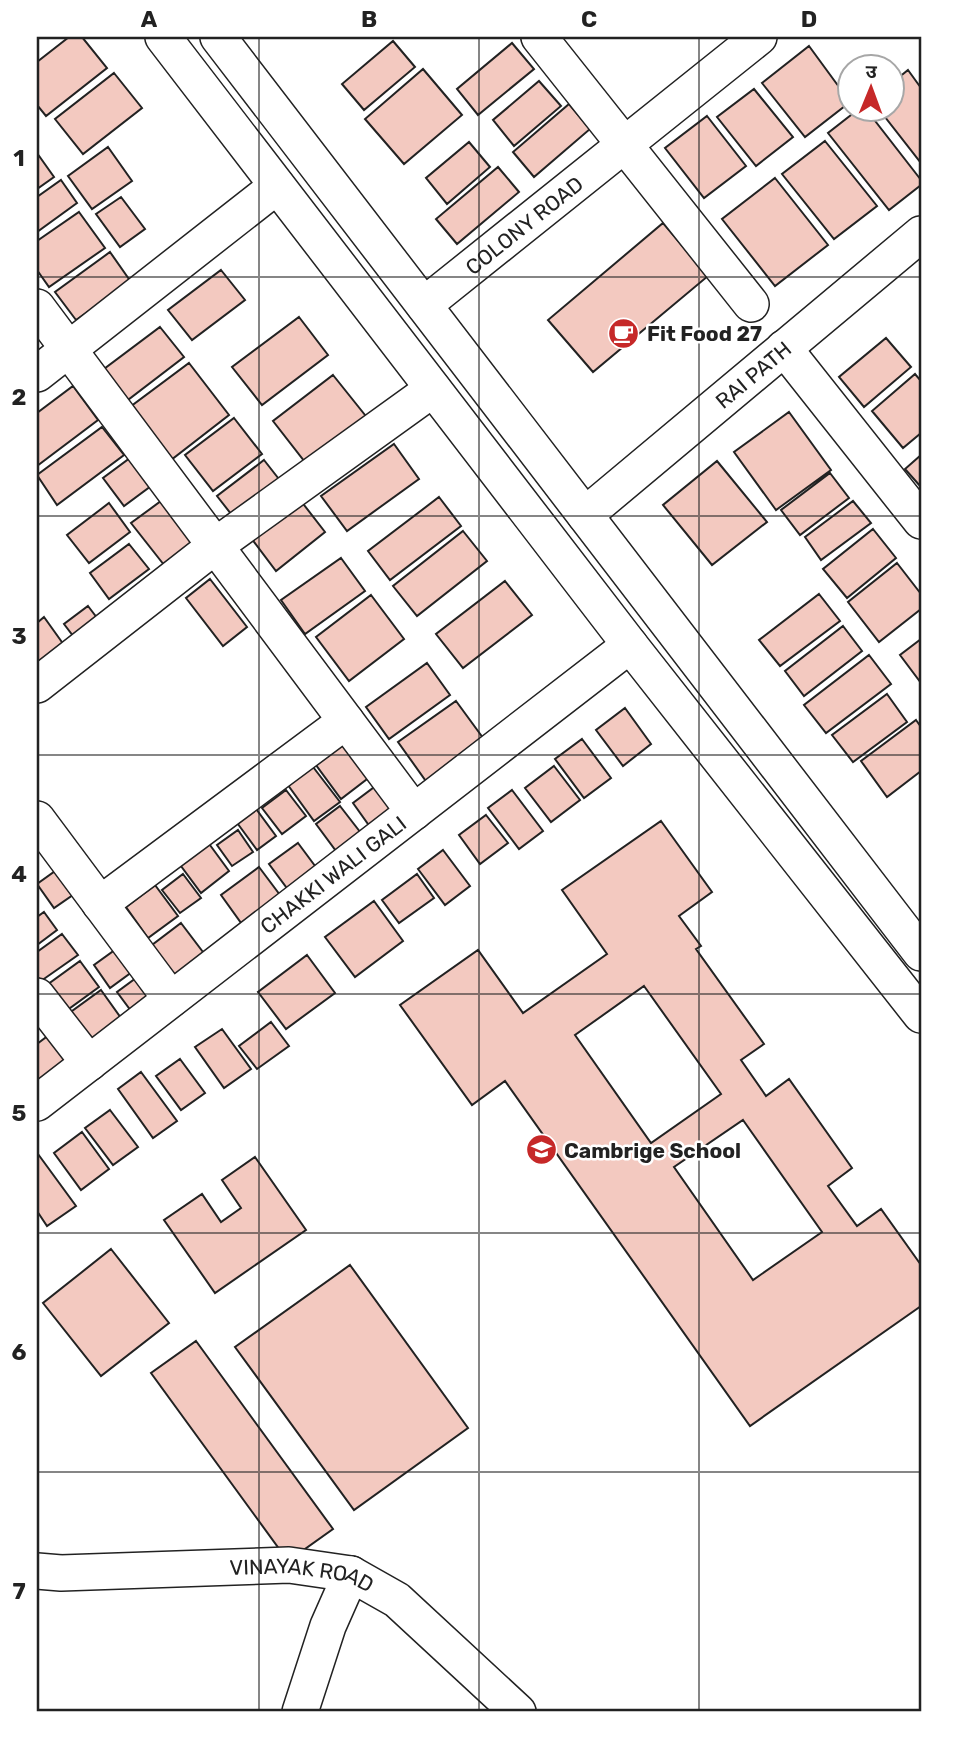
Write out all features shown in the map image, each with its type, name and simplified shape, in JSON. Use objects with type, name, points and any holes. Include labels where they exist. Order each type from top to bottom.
[{"type":"street","points":[[163,37],[630,645],[921,1015]]},
{"type":"street","points":[[218,37],[921,953]]},
{"type":"street","points":[[539,37],[751,304]]},
{"type":"street","name":"COLONY ROAD","points":[[424,304],[760,37]]},
{"type":"street","points":[[37,374],[277,186]]},
{"type":"street","name":"RAI PATH","points":[[585,515],[921,234]]},
{"type":"street","points":[[37,307],[414,813]]},
{"type":"street","points":[[785,348],[921,521]]},
{"type":"street","points":[[37,685],[215,546],[433,389]]},
{"type":"street","name":"CHAKKI WALI GALI","points":[[37,1103],[630,645]]},
{"type":"street","points":[[100,904],[346,721]]},
{"type":"street","points":[[37,819],[171,999]]},
{"type":"street","points":[[37,996],[89,1063]]},
{"type":"street","name":"VINAYAK ROAD","points":[[37,1571],[61,1573],[289,1564],[351,1574],[397,1600],[518,1712]]},
{"type":"street","points":[[300,1712],[328,1626],[351,1574]]},
{"type":"building","points":[[69,37],[82,37],[107,68],[46,116],[37,105],[37,62]]},
{"type":"building","points":[[393,41],[415,67],[364,110],[342,84]]},
{"type":"building","points":[[512,43],[534,69],[478,115],[457,89]]},
{"type":"building","points":[[809,46],[836,83],[836,113],[805,137],[762,83]]},
{"type":"building","points":[[423,69],[462,115],[404,164],[365,119]]},
{"type":"building","points":[[908,70],[921,88],[921,163],[889,122],[906,122]]},
{"type":"building","points":[[114,73],[142,108],[83,154],[55,119]]},
{"type":"building","points":[[539,81],[561,106],[514,146],[493,120]]},
{"type":"building","points":[[754,89],[793,137],[756,166],[717,117]]},
{"type":"building","points":[[569,104],[590,129],[534,177],[513,152]]},
{"type":"building","points":[[707,116],[746,166],[704,198],[665,148]]},
{"type":"building","points":[[842,122],[876,122],[921,180],[921,185],[889,210],[828,133]]},
{"type":"building","points":[[825,141],[877,206],[834,239],[782,174]]},
{"type":"building","points":[[469,142],[490,167],[447,204],[426,178]]},
{"type":"building","points":[[108,147],[132,181],[92,209],[68,176]]},
{"type":"building","points":[[37,153],[54,177],[37,189]]},
{"type":"building","points":[[498,167],[519,192],[457,244],[436,219]]},
{"type":"building","points":[[775,178],[828,245],[775,286],[722,219]]},
{"type":"building","points":[[61,180],[77,203],[37,232],[37,197]]},
{"type":"building","points":[[121,197],[145,229],[120,247],[96,214]]},
{"type":"building","points":[[79,212],[105,248],[49,287],[37,270],[37,241]]},
{"type":"building","points":[[663,223],[708,276],[593,372],[548,320]]},
{"type":"building","points":[[110,252],[131,282],[76,320],[55,292]]},
{"type":"building","points":[[221,270],[245,300],[192,340],[168,310]]},
{"type":"building","points":[[299,317],[328,355],[262,405],[232,367]]},
{"type":"building","points":[[160,327],[184,357],[120,406],[96,375]]},
{"type":"building","points":[[886,338],[911,367],[864,407],[839,377]]},
{"type":"building","points":[[189,363],[229,415],[171,460],[130,407]]},
{"type":"building","points":[[915,374],[921,381],[921,433],[903,448],[872,411]]},
{"type":"building","points":[[333,375],[373,425],[312,471],[273,421]]},
{"type":"building","points":[[73,386],[98,420],[37,466],[37,413]]},
{"type":"building","points":[[789,412],[831,470],[776,510],[734,452]]},
{"type":"building","points":[[234,418],[262,454],[213,491],[185,455]]},
{"type":"building","points":[[102,427],[124,455],[57,505],[37,475]]},
{"type":"building","points":[[394,444],[419,479],[347,531],[321,496]]},
{"type":"building","points":[[921,455],[921,487],[905,469]]},
{"type":"building","points":[[130,458],[151,486],[124,506],[103,478]]},
{"type":"building","points":[[264,460],[282,483],[235,519],[217,496]]},
{"type":"building","points":[[717,461],[767,522],[712,565],[663,505]]},
{"type":"building","points":[[830,473],[849,498],[800,535],[781,510]]},
{"type":"building","points":[[294,492],[325,532],[276,571],[245,530]]},
{"type":"building","points":[[439,497],[461,526],[390,580],[368,551]]},
{"type":"building","points":[[161,501],[197,549],[168,570],[131,523]]},
{"type":"building","points":[[853,501],[871,523],[821,560],[805,537]]},
{"type":"building","points":[[109,503],[130,532],[89,563],[67,535]]},
{"type":"building","points":[[873,529],[896,558],[847,598],[823,569]]},
{"type":"building","points":[[463,531],[487,561],[417,616],[393,586]]},
{"type":"building","points":[[129,544],[149,569],[109,599],[90,573]]},
{"type":"building","points":[[341,558],[365,591],[305,634],[281,600]]},
{"type":"building","points":[[897,563],[921,594],[921,609],[879,642],[848,602]]},
{"type":"building","points":[[210,579],[247,627],[223,646],[186,598]]},
{"type":"building","points":[[505,581],[532,615],[463,668],[436,634]]},
{"type":"building","points":[[819,594],[840,621],[780,666],[759,640]]},
{"type":"building","points":[[371,595],[404,639],[349,681],[316,637]]},
{"type":"building","points":[[88,606],[104,627],[80,645],[64,624]]},
{"type":"building","points":[[44,617],[69,652],[37,677],[37,623]]},
{"type":"building","points":[[843,626],[862,651],[804,696],[785,671]]},
{"type":"building","points":[[921,639],[921,683],[900,655]]},
{"type":"building","points":[[869,655],[891,684],[826,733],[804,705]]},
{"type":"building","points":[[427,663],[450,695],[389,739],[366,707]]},
{"type":"building","points":[[887,694],[907,722],[853,762],[832,735]]},
{"type":"building","points":[[456,701],[486,742],[428,784],[398,742]]},
{"type":"building","points":[[625,708],[651,744],[623,766],[596,730]]},
{"type":"building","points":[[916,720],[921,727],[921,771],[887,797],[861,761]]},
{"type":"building","points":[[343,739],[371,776],[341,799],[313,761]]},
{"type":"building","points":[[582,739],[611,778],[584,798],[555,759]]},
{"type":"building","points":[[310,763],[340,802],[314,821],[285,781]]},
{"type":"building","points":[[554,766],[580,800],[551,822],[525,788]]},
{"type":"building","points":[[377,785],[398,813],[373,831],[353,803]]},
{"type":"building","points":[[286,790],[306,816],[282,834],[262,808]]},
{"type":"building","points":[[512,790],[543,831],[519,849],[488,808]]},
{"type":"building","points":[[254,806],[276,836],[257,850],[235,820]]},
{"type":"building","points":[[340,806],[364,837],[339,855],[316,824]]},
{"type":"building","points":[[486,815],[508,843],[480,864],[459,835]]},
{"type":"building","points":[[661,821],[712,892],[679,916],[701,946],[696,949],[764,1044],[741,1060],[766,1096],[789,1079],[852,1168],[828,1186],[857,1226],[881,1209],[921,1265],[921,1306],[750,1426],[505,1081],[472,1105],[400,1005],[478,950],[523,1013],[607,954],[562,890]],"holes":[[[644,986],[721,1094],[651,1143],[575,1035]],[[743,1120],[822,1232],[753,1280],[674,1167]]]},
{"type":"building","points":[[238,830],[253,852],[232,866],[217,845]]},
{"type":"building","points":[[207,841],[229,871],[201,893],[178,862]]},
{"type":"building","points":[[298,843],[324,878],[295,899],[269,864]]},
{"type":"building","points":[[443,850],[470,886],[445,905],[418,869]]},
{"type":"building","points":[[65,864],[83,888],[54,908],[37,884]]},
{"type":"building","points":[[259,867],[283,899],[244,927],[221,895]]},
{"type":"building","points":[[183,874],[201,898],[180,913],[162,890]]},
{"type":"building","points":[[417,874],[434,898],[399,923],[382,900]]},
{"type":"building","points":[[155,885],[178,916],[148,938],[126,907]]},
{"type":"building","points":[[374,901],[403,941],[355,977],[325,937]]},
{"type":"building","points":[[44,912],[57,930],[37,945],[37,917]]},
{"type":"building","points":[[181,923],[209,960],[179,981],[152,945]]},
{"type":"building","points":[[62,934],[78,955],[41,981],[37,976],[37,952]]},
{"type":"building","points":[[119,947],[136,969],[110,988],[94,965]]},
{"type":"building","points":[[307,955],[335,993],[286,1029],[258,992]]},
{"type":"building","points":[[80,961],[99,987],[59,1016],[40,990]]},
{"type":"building","points":[[147,970],[167,998],[137,1019],[117,992]]},
{"type":"building","points":[[101,990],[126,1025],[87,1054],[61,1019]]},
{"type":"building","points":[[271,1022],[289,1046],[257,1069],[239,1046]]},
{"type":"building","points":[[57,1029],[78,1058],[42,1085],[37,1077],[37,1044]]},
{"type":"building","points":[[222,1029],[251,1069],[224,1088],[195,1047]]},
{"type":"building","points":[[180,1059],[205,1093],[181,1110],[156,1076]]},
{"type":"building","points":[[141,1072],[177,1121],[153,1138],[118,1089]]},
{"type":"building","points":[[110,1110],[138,1147],[113,1165],[85,1128]]},
{"type":"building","points":[[82,1132],[109,1169],[81,1190],[54,1153]]},
{"type":"building","points":[[38,1154],[76,1206],[47,1226],[37,1211]]},
{"type":"building","points":[[255,1157],[306,1230],[215,1293],[164,1220],[202,1194],[221,1222],[241,1208],[222,1180]]},
{"type":"building","points":[[111,1249],[169,1323],[101,1376],[43,1303]]},
{"type":"building","points":[[350,1265],[468,1428],[354,1510],[235,1347]]},
{"type":"building","points":[[196,1341],[333,1529],[288,1561],[151,1373]]},
{"type":"place","name":"Fit Food 27","points":[[624,333]]},
{"type":"place","name":"Cambrige School","points":[[541,1150]]}]
